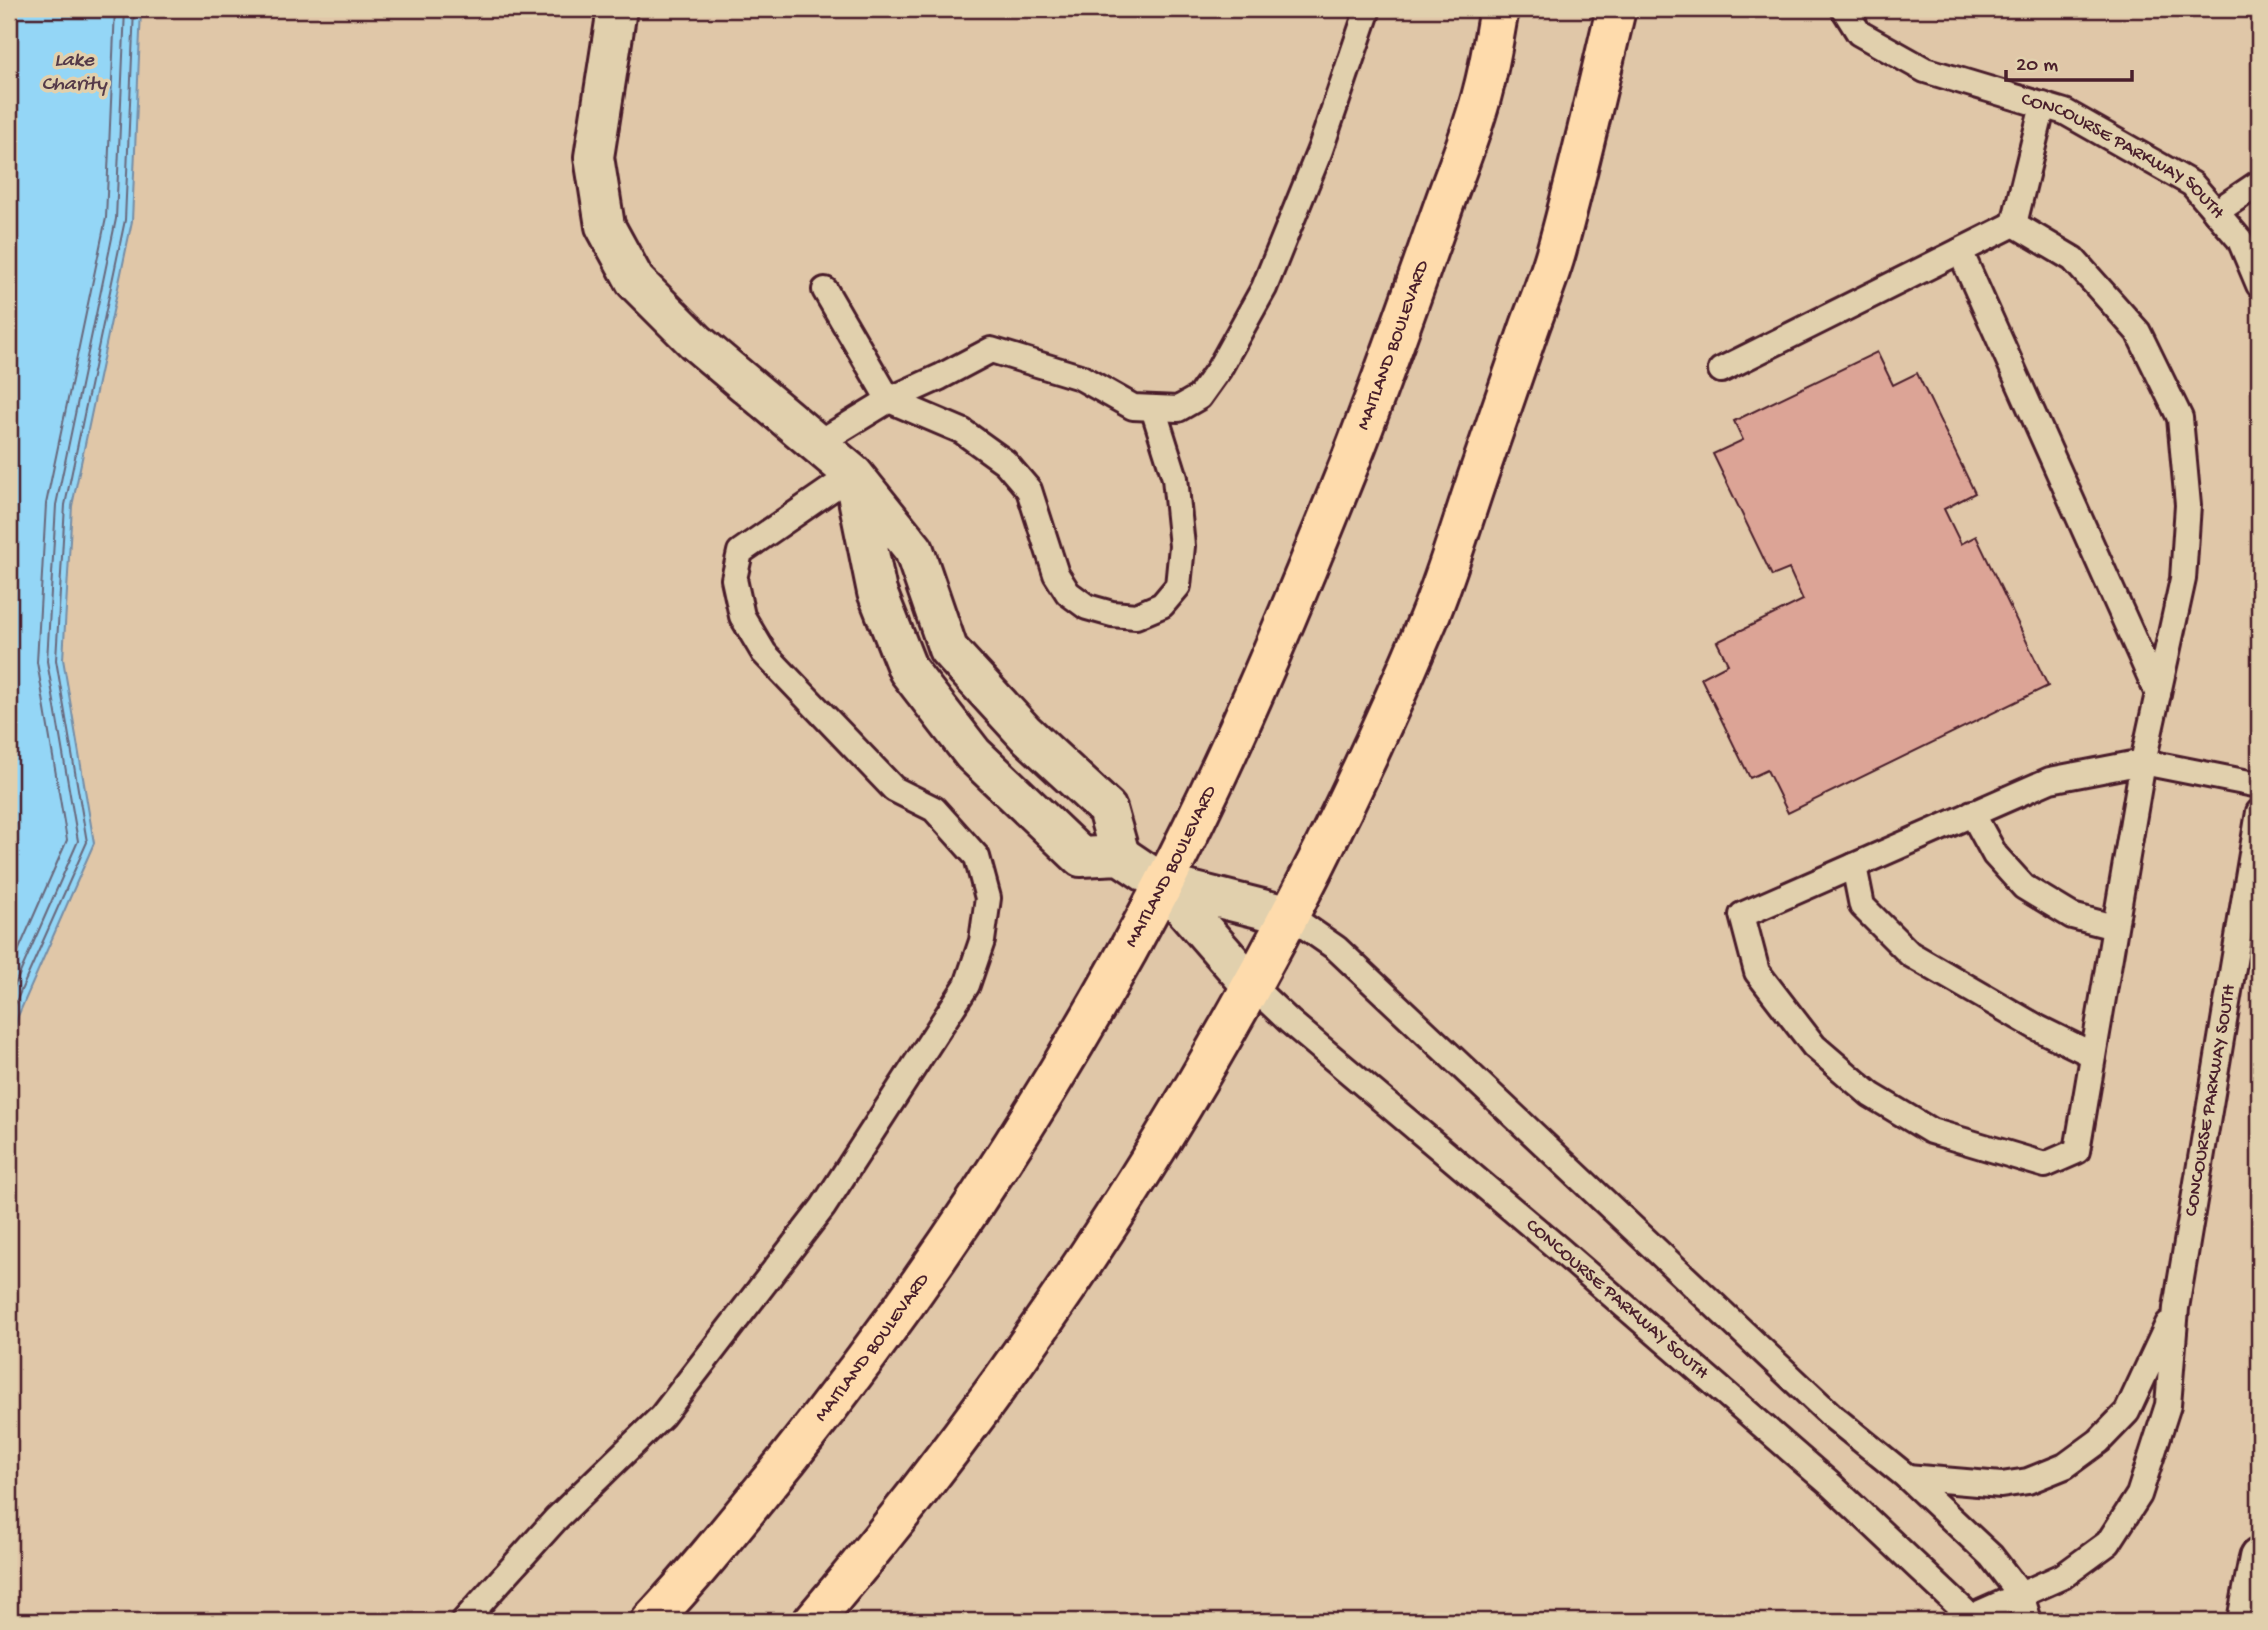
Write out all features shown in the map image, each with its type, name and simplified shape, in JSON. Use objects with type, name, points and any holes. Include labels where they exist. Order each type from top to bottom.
[{"type":"main road","name":"MAITLAND BOULEVARD","points":[[650,1621],[747,1509],[828,1409],[921,1283],[1050,1085],[1163,884],[1297,594],[1384,377],[1483,92],[1499,9]]},
{"type":"main road","points":[[813,1621],[907,1504],[1042,1323],[1119,1206],[1252,986],[1313,873],[1382,727],[1430,615],[1556,252],[1616,9]]},
{"type":"street","points":[[617,9],[594,157],[606,226],[635,281],[696,342],[853,474],[914,550],[948,649],[1025,733],[1107,809],[1120,855]]},
{"type":"street","points":[[853,474],[877,592],[908,670],[973,754],[1081,857],[1120,855],[1163,884],[1252,986]]},
{"type":"street","points":[[1163,884],[1290,916]]},
{"type":"street","points":[[2246,1621],[2259,1558]]},
{"type":"lane","points":[[817,444],[889,400],[991,350],[1080,377],[1133,407],[1178,409],[1199,397],[1219,369],[1264,288],[1320,150],[1368,9]]},
{"type":"lane","name":"CONCOURSE PARKWAY SOUTH","points":[[1844,9],[1859,33],[1924,70],[2066,112],[2192,184],[2240,240],[2259,285]]},
{"type":"lane","points":[[1721,370],[2014,224],[2043,105]]},
{"type":"lane","points":[[2216,212],[2259,183]]},
{"type":"lane","points":[[2014,224],[2073,259],[2138,332],[2180,418],[2188,505],[2183,579],[2143,762],[2077,1151],[2045,1165],[1931,1131],[1871,1095],[1814,1046],[1757,972],[1742,915],[2050,780],[2143,762],[2259,785]]},
{"type":"lane","points":[[1960,251],[2158,694]]},
{"type":"lane","points":[[825,290],[889,400],[962,431],[1005,462],[1029,490],[1056,574],[1068,593],[1087,607],[1112,614],[1136,616],[1162,605],[1178,586],[1182,546],[1175,478],[1153,408]]},
{"type":"lane","points":[[464,1621],[556,1519],[662,1416],[824,1208],[967,985],[982,941],[988,898],[977,857],[934,809],[894,789],[885,780],[764,653],[742,617],[734,579],[740,552],[853,474]]},
{"type":"lane","name":"CONCOURSE PARKWAY SOUTH","points":[[1252,986],[1289,1021],[1559,1248],[1831,1485],[1973,1619],[2063,1576],[2108,1543],[2138,1494],[2168,1405],[2176,1308],[2259,812]]},
{"type":"lane","points":[[1972,813],[1995,855],[2024,887],[2072,916],[2114,926]]},
{"type":"lane","points":[[1854,866],[1862,906],[1910,954],[2038,1028],[2093,1055]]},
{"type":"lane","points":[[1290,916],[1336,948],[1833,1417],[1907,1477],[1992,1556],[2021,1595],[2029,1621]]},
{"type":"lane","name":"CONCOURSE PARKWAY SOUTH","points":[[1907,1477],[2001,1485],[2028,1481],[2065,1466],[2099,1441],[2127,1412],[2176,1308]]},
{"type":"water","name":"Lake Charity","points":[[9,9],[141,9],[132,221],[72,506],[63,659],[94,843],[18,1016],[9,1059]]},
{"type":"building","points":[[1877,352],[1893,385],[1917,373],[1975,493],[1944,509],[1961,544],[1976,536],[2048,686],[1788,813],[1767,770],[1750,778],[1701,678],[1728,664],[1717,642],[1803,600],[1789,569],[1772,576],[1713,454],[1743,440],[1734,421]]}]
